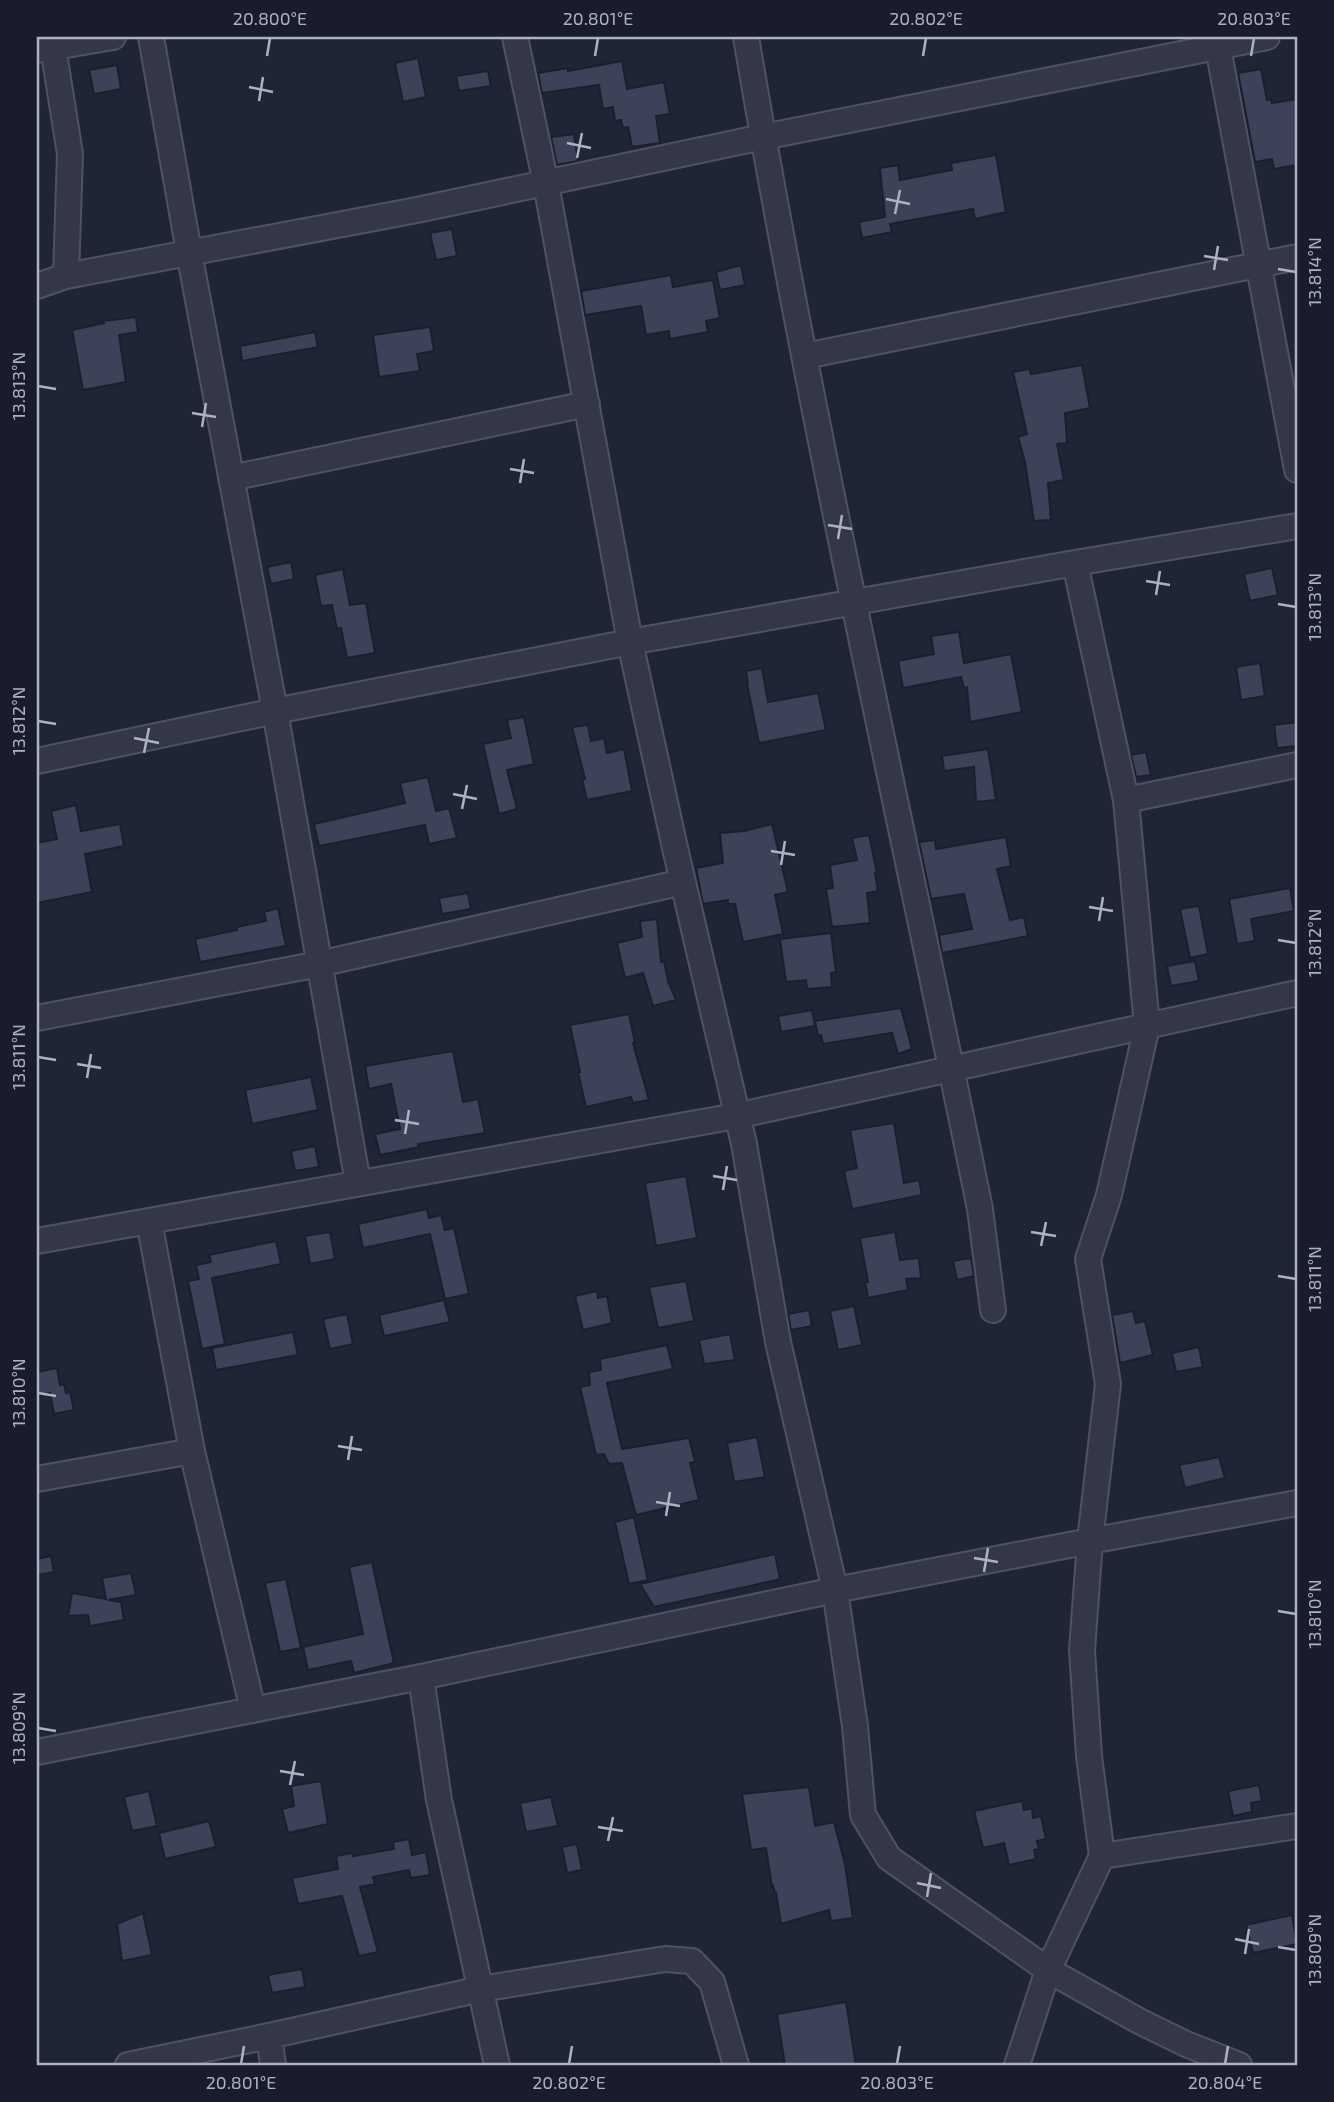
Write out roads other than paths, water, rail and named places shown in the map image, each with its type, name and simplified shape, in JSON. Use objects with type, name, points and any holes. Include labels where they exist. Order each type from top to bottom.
[{"type":"street","points":[[66,276],[71,154],[46,45],[113,37]]},
{"type":"street","points":[[152,37],[358,1182]]},
{"type":"street","points":[[515,37],[546,184],[630,642],[745,1151],[778,1342],[835,1590],[855,1726],[863,1815],[889,1858],[1048,1970],[1139,2021],[1186,2044],[1239,2065]]},
{"type":"street","points":[[746,37],[853,602],[980,1209],[993,1310]]},
{"type":"street","points":[[37,286],[66,276],[546,184],[1217,42],[1267,37]]},
{"type":"street","points":[[1217,42],[1297,470]]},
{"type":"street","points":[[805,356],[1297,257]]},
{"type":"street","points":[[231,478],[587,404]]},
{"type":"street","points":[[37,761],[275,711],[630,642],[1297,526]]},
{"type":"street","points":[[1017,2065],[1048,1970],[1102,1856],[1089,1756],[1082,1650],[1090,1541],[1108,1384],[1088,1259],[1109,1195],[1147,1026],[1126,800],[1074,563]]},
{"type":"street","points":[[1126,800],[1297,765]]},
{"type":"street","points":[[37,1018],[319,964],[683,882]]},
{"type":"street","points":[[37,1241],[736,1116],[1297,993]]},
{"type":"street","points":[[149,1221],[192,1451],[253,1710]]},
{"type":"street","points":[[37,1479],[192,1451]]},
{"type":"street","points":[[37,1752],[421,1677],[835,1590],[1297,1503]]},
{"type":"street","points":[[421,1677],[439,1800],[497,2065]]},
{"type":"street","points":[[1102,1856],[1297,1826]]},
{"type":"street","points":[[128,2065],[481,1989],[665,1959],[692,1961],[712,1982],[736,2065]]},
{"type":"street","points":[[269,2036],[272,2065]]}]
